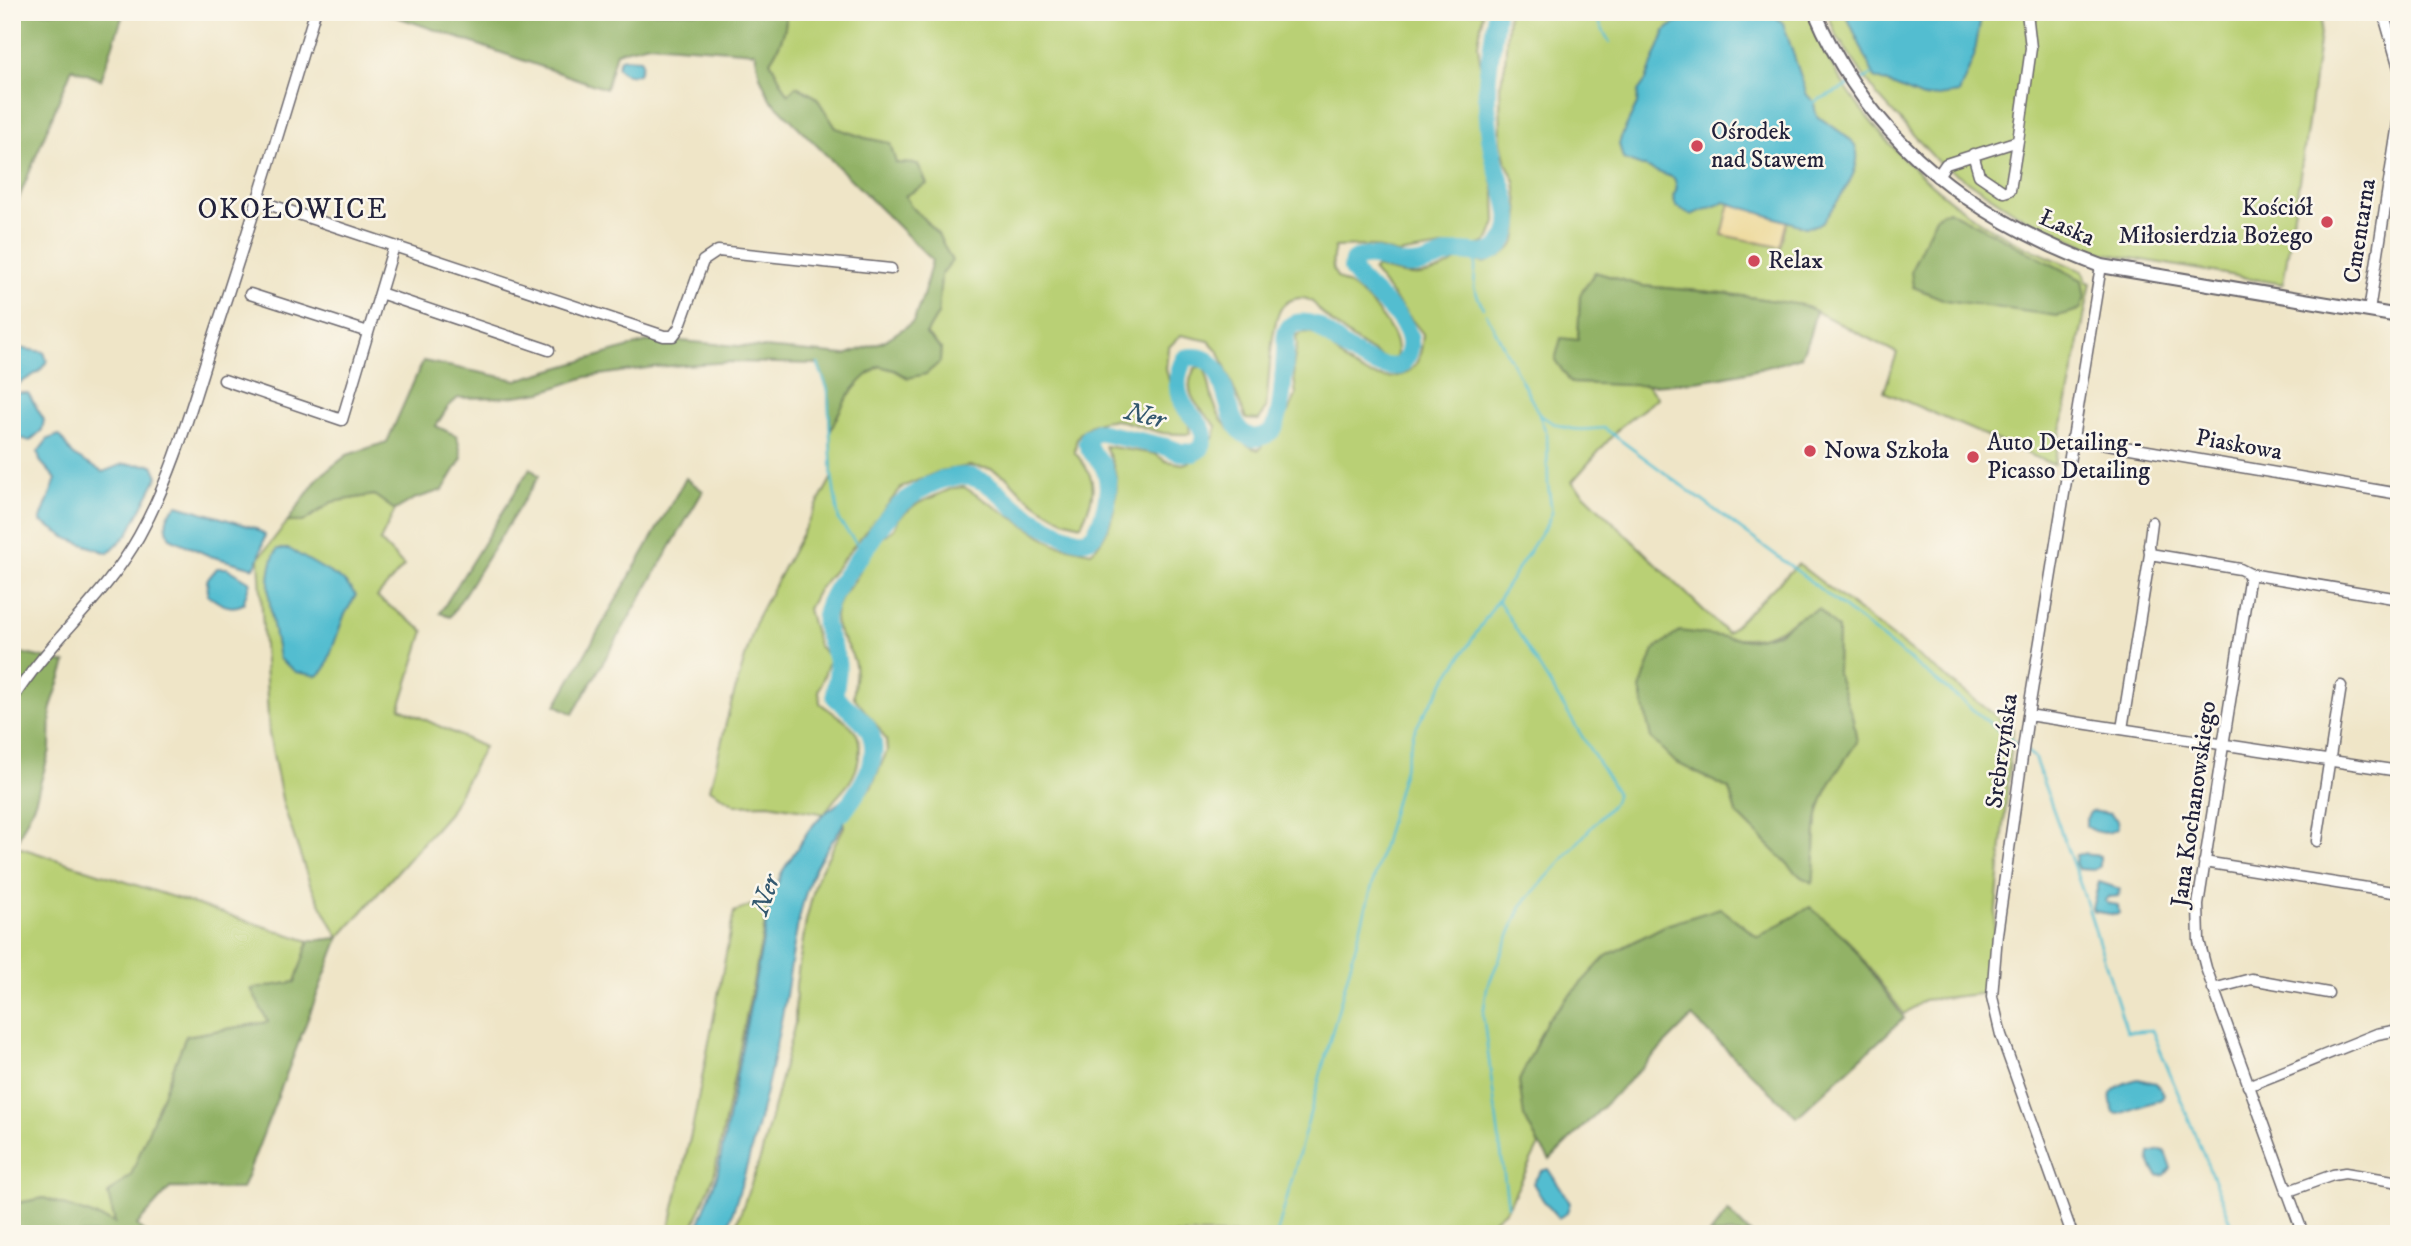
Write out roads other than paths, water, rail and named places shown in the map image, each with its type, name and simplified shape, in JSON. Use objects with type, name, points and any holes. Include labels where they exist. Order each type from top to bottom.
[{"type":"main road","name":"Łaska","points":[[1815,12],[1848,76],[1893,135],[1969,200],[2010,225],[2101,266],[2399,316]]},
{"type":"street","points":[[12,700],[55,642],[122,563],[165,486],[247,237],[315,12]]},
{"type":"street","points":[[1972,154],[1979,175],[2004,191],[2010,190],[2031,48],[2027,12]]},
{"type":"street","points":[[2383,12],[2399,68]]},
{"type":"street","name":"Cmentarna","points":[[2369,311],[2399,117]]},
{"type":"street","points":[[1939,174],[1946,164],[2018,141]]},
{"type":"street","points":[[256,200],[664,336],[673,336],[679,328],[703,261],[718,251],[891,269]]},
{"type":"street","points":[[224,380],[342,420],[394,246]]},
{"type":"street","name":"Srebrzyńska","points":[[2072,1234],[2015,1074],[1992,997],[1997,934],[2028,715],[2101,266]]},
{"type":"street","points":[[380,293],[548,350]]},
{"type":"street","points":[[250,294],[368,332]]},
{"type":"street","name":"Piaskowa","points":[[2072,438],[2399,494]]},
{"type":"street","points":[[2122,729],[2150,554],[2152,522]]},
{"type":"street","points":[[2150,554],[2399,599]]},
{"type":"street","name":"Jana Kochanowskiego","points":[[2250,574],[2204,862],[2198,922],[2202,955],[2213,989],[2303,1234]]},
{"type":"street","points":[[2317,841],[2341,686]]},
{"type":"street","points":[[2028,715],[2399,771]]},
{"type":"street","points":[[2204,862],[2399,893]]},
{"type":"street","points":[[2213,989],[2252,979],[2328,993]]},
{"type":"street","points":[[2248,1086],[2377,1034],[2399,1030]]},
{"type":"street","points":[[2286,1192],[2345,1173],[2399,1182]]},
{"type":"water","points":[[1845,12],[1982,12],[1974,57],[1959,93],[1923,98],[1875,78]]},
{"type":"water","points":[[1771,13],[1783,23],[1807,95],[1814,102],[1816,115],[1847,137],[1856,149],[1855,170],[1849,182],[1823,222],[1816,226],[1805,227],[1725,202],[1691,215],[1676,206],[1673,196],[1676,191],[1674,178],[1623,159],[1619,144],[1637,104],[1638,91],[1646,80],[1665,31],[1672,25],[1695,18]]},
{"type":"water","points":[[622,58],[640,59],[642,63],[639,74],[627,74],[619,70],[617,67]]},
{"type":"water","points":[[12,347],[44,352],[47,361],[40,371],[12,388]]},
{"type":"water","points":[[12,393],[28,393],[44,420],[42,430],[30,441],[17,437],[12,428]]},
{"type":"water","points":[[59,435],[73,455],[103,472],[123,464],[153,465],[158,476],[128,534],[108,553],[69,539],[40,521],[56,479],[40,461],[38,452],[48,439]]},
{"type":"water","points":[[178,505],[255,528],[265,535],[254,568],[210,556],[170,538],[167,520],[170,512]]},
{"type":"water","points":[[277,549],[289,549],[344,581],[356,595],[344,616],[325,669],[318,676],[296,672],[279,659],[269,588],[269,574]]},
{"type":"water","points":[[217,568],[227,568],[250,582],[243,604],[229,606],[208,595],[207,580]]},
{"type":"water","points":[[859,788],[842,826],[814,871],[804,900],[768,1085],[745,1174],[726,1232],[695,1234],[717,1176],[771,899],[782,872],[808,831],[821,816]]},
{"type":"water","points":[[2091,811],[2110,814],[2117,820],[2118,828],[2106,833],[2086,826],[2086,819]]},
{"type":"water","points":[[2076,855],[2100,856],[2100,867],[2094,870],[2078,869],[2075,863]]},
{"type":"water","points":[[2099,882],[2120,889],[2119,896],[2105,900],[2118,905],[2119,913],[2116,915],[2093,911]]},
{"type":"water","points":[[2138,1079],[2156,1083],[2164,1094],[2162,1099],[2119,1114],[2114,1113],[2110,1098],[2113,1091]]},
{"type":"water","points":[[2165,1151],[2171,1168],[2165,1175],[2158,1176],[2151,1166],[2150,1153]]},
{"type":"water","points":[[1548,1169],[1570,1203],[1567,1213],[1558,1218],[1533,1183],[1541,1171]]},
{"type":"waterway","name":"Ner","points":[[843,812],[864,781],[873,758],[873,746],[871,734],[864,723],[835,697],[838,666],[825,627],[825,615],[836,590],[883,523],[917,492],[938,481],[960,476],[971,477],[989,485],[1020,510],[1049,528],[1078,540],[1088,539],[1099,526],[1108,492],[1104,467],[1088,446],[1089,437],[1098,432],[1180,452],[1193,453],[1201,448],[1204,438],[1202,429],[1183,404],[1178,391],[1179,371],[1185,358],[1200,358],[1210,363],[1218,372],[1236,424],[1243,433],[1253,438],[1269,433],[1276,423],[1282,393],[1286,336],[1289,327],[1296,323],[1316,325],[1355,354],[1377,365],[1400,366],[1409,352],[1407,331],[1393,311],[1357,277],[1352,269],[1353,261],[1366,257],[1416,265],[1453,253],[1487,253],[1496,249],[1504,240],[1510,220],[1509,209],[1492,151],[1487,102],[1487,80],[1496,12]]},
{"type":"waterway","points":[[1593,12],[1610,43]]},
{"type":"waterway","points":[[1859,81],[1872,75]]},
{"type":"waterway","points":[[1814,102],[1850,85]]},
{"type":"waterway","points":[[1476,254],[1474,288],[1483,308]]},
{"type":"waterway","points":[[1486,313],[1539,414],[1562,427],[1604,428],[1796,570],[2020,747]]},
{"type":"waterway","points":[[818,364],[828,390],[832,477],[839,521],[863,552]]},
{"type":"waterway","points":[[1277,1234],[1414,732],[1552,513],[1548,484],[1547,434],[1539,415]]},
{"type":"waterway","points":[[1498,600],[1617,793],[1614,802],[1522,905],[1487,988],[1483,1015],[1508,1206]]},
{"type":"waterway","points":[[2026,751],[2034,757],[2084,895],[2127,1032],[2152,1030],[2236,1234]]},
{"type":"place","name":"Ośrodek nad Stawem","points":[[1697,146]]},
{"type":"place","name":"Kościół Miłosierdzia Bożego","points":[[2327,222]]},
{"type":"place","name":"Relax","points":[[1754,261]]},
{"type":"place","name":"Nowa Szkoła","points":[[1810,451]]},
{"type":"place","name":"Auto Detailing - Picasso Detailing","points":[[1973,457]]},
{"type":"district","name":"OKOŁOWICE","points":[[293,209]]}]
